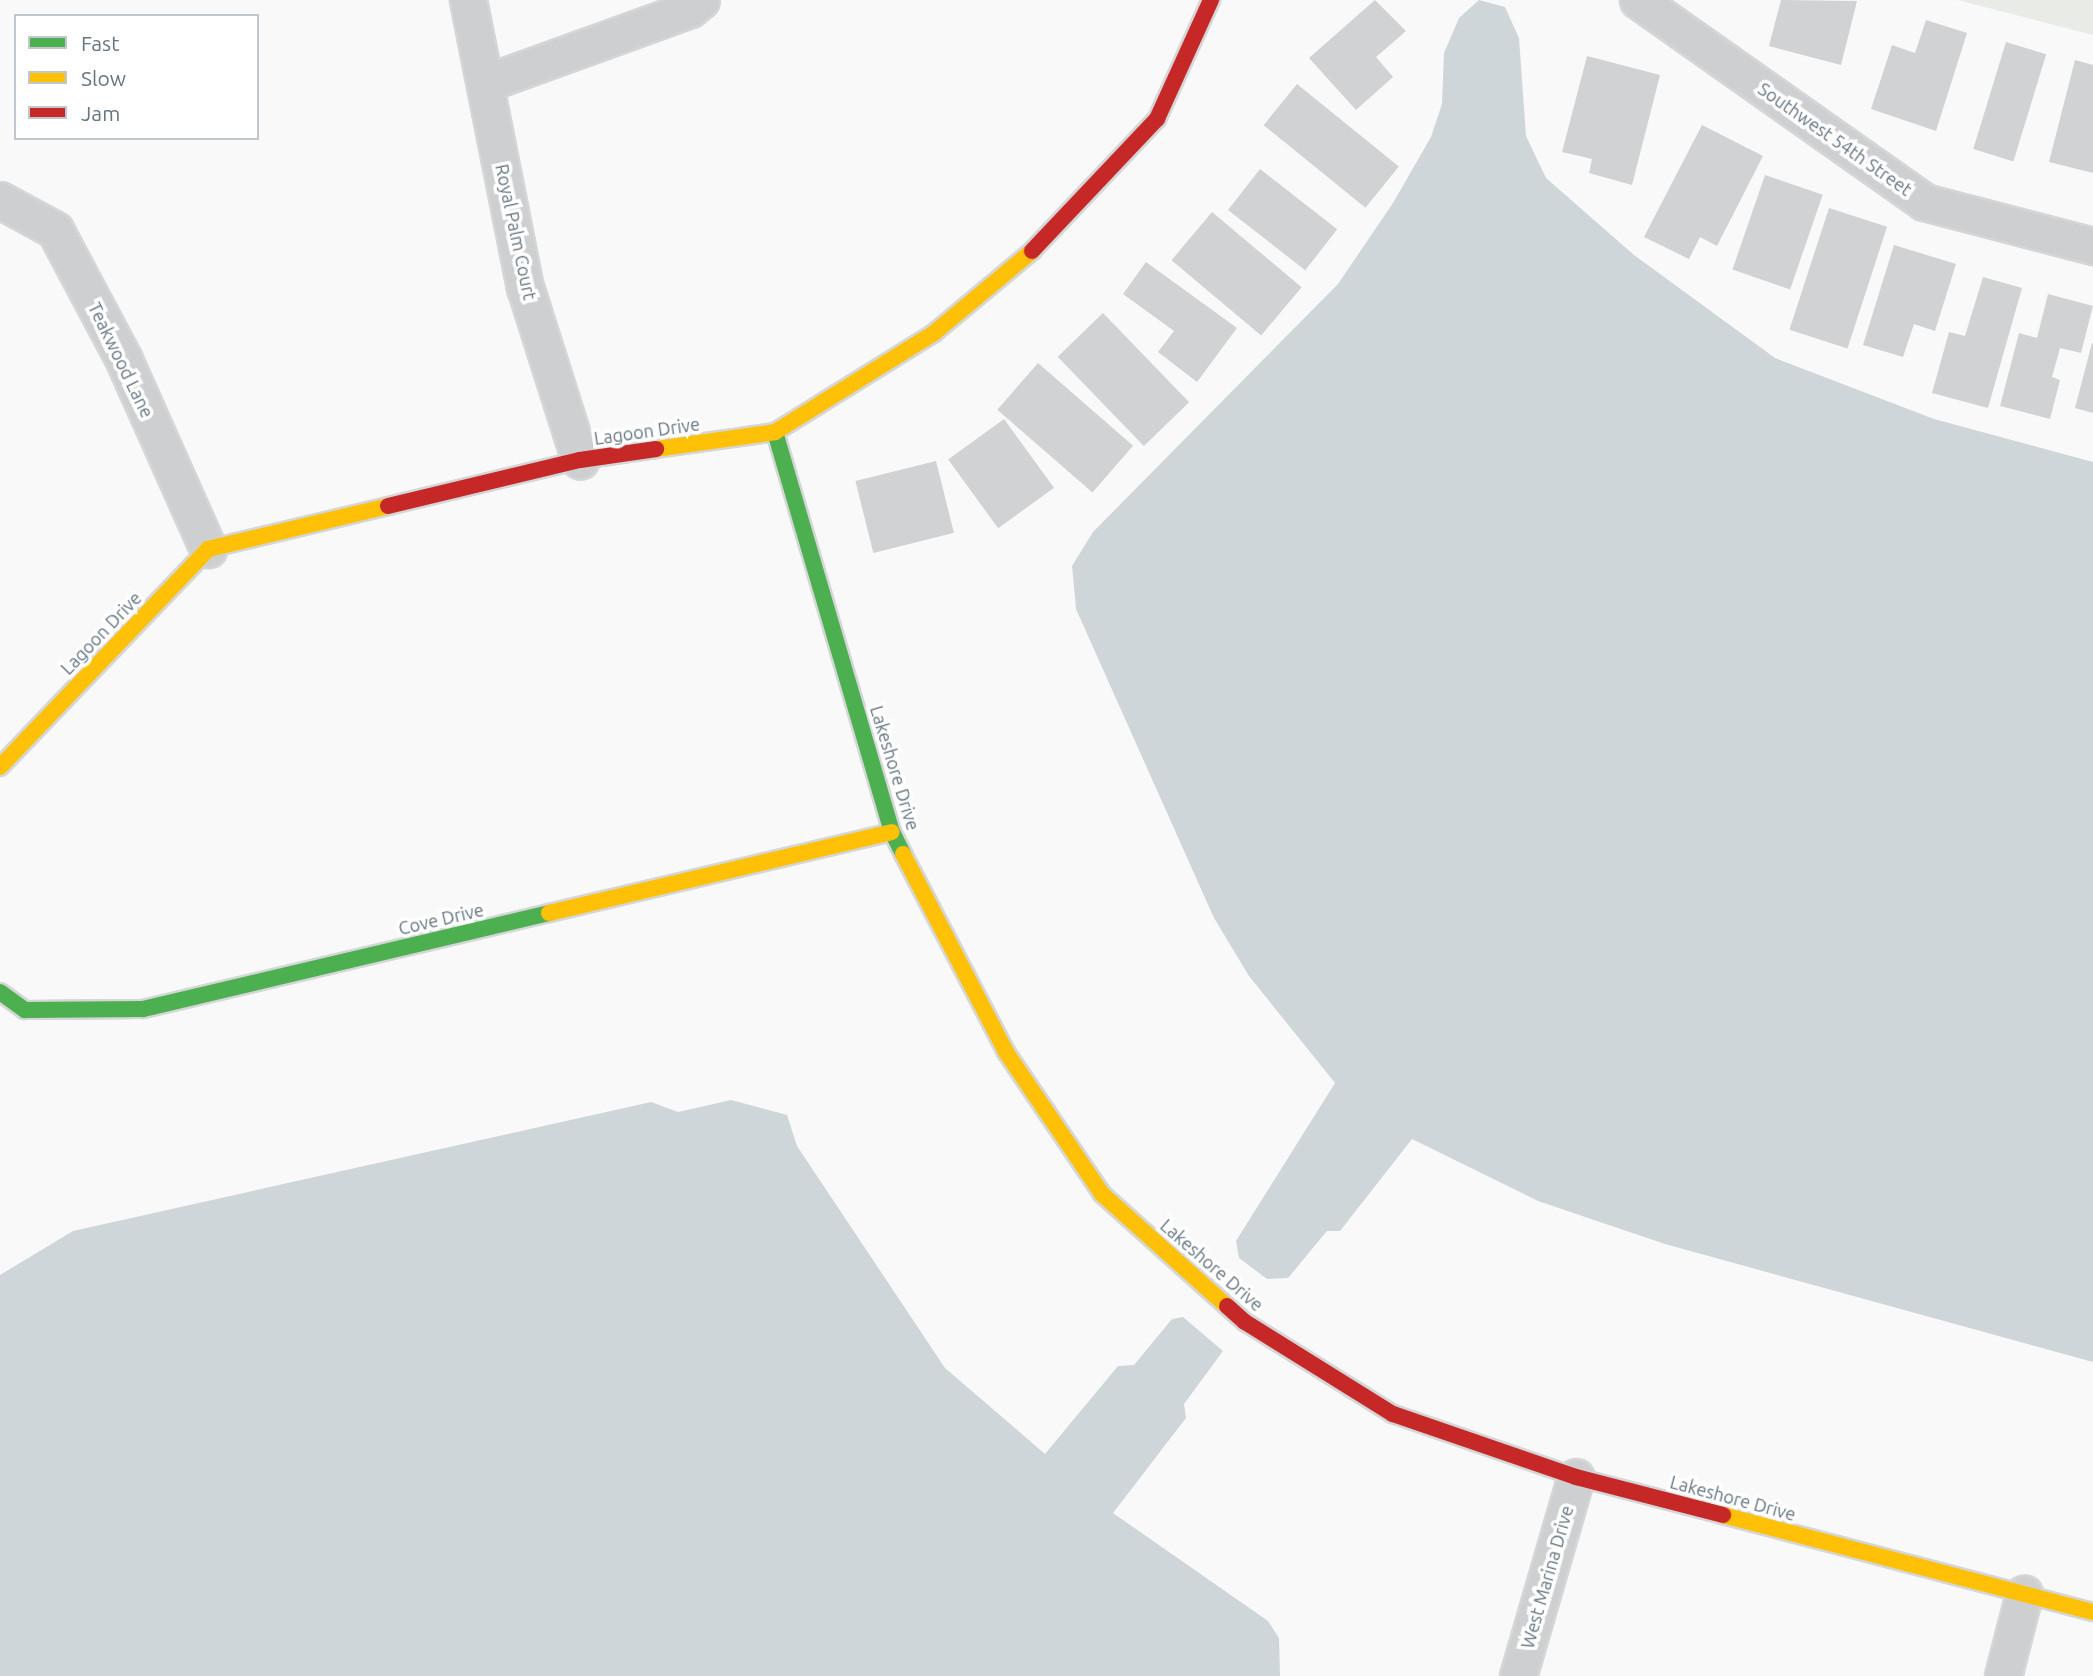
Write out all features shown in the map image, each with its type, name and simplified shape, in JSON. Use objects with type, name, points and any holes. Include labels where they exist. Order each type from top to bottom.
[{"type":"street","name":"Royal Palm Court","points":[[468,0],[525,287],[580,460]]},
{"type":"street","points":[[486,83],[690,9],[701,0]]},
{"type":"street","name":"Lagoon Drive","points":[[0,767],[208,549],[580,460],[775,432],[934,333],[1054,233],[1157,119],[1211,0]]},
{"type":"street","name":"Southwest 54th Street","points":[[1638,0],[1924,202],[2093,246]]},
{"type":"street","name":"Teakwood Lane","points":[[0,200],[55,230],[124,360],[208,549]]},
{"type":"street","name":"Lakeshore Drive","points":[[775,432],[892,832],[1006,1052],[1102,1194],[1245,1321],[1393,1414],[1576,1477],[2093,1612]]},
{"type":"street","name":"Cove Drive","points":[[0,992],[25,1010],[143,1009],[892,832]]},
{"type":"street","name":"West Marina Drive","points":[[1518,1676],[1576,1477]]},
{"type":"street","points":[[2003,1676],[2024,1594]]},
{"type":"shaded area","points":[[1479,0],[1505,7],[1519,38],[1526,136],[1546,178],[1634,255],[1775,358],[1934,419],[2093,462],[2093,1362],[1665,1244],[1538,1201],[1412,1139],[1340,1231],[1327,1231],[1288,1278],[1267,1279],[1239,1258],[1236,1241],[1335,1083],[1249,976],[1214,918],[1076,609],[1072,566],[1093,532],[1338,284],[1393,203],[1431,137],[1442,104],[1444,53],[1459,18]]},
{"type":"shaded area","points":[[1958,0],[2093,0],[2093,35]]},
{"type":"shaded area","points":[[731,1100],[787,1115],[797,1146],[945,1368],[1045,1454],[1118,1366],[1134,1365],[1172,1319],[1183,1317],[1223,1351],[1184,1404],[1186,1418],[1113,1513],[1268,1621],[1279,1638],[1280,1676],[0,1676],[0,1275],[73,1231],[651,1102],[678,1112]]},
{"type":"building","points":[[1375,0],[1406,31],[1376,57],[1393,77],[1356,110],[1309,58]]},
{"type":"building","points":[[1781,0],[1857,1],[1841,65],[1769,46]]},
{"type":"building","points":[[1926,20],[1967,33],[1936,131],[1871,109],[1892,45],[1915,53]]},
{"type":"building","points":[[2006,42],[2046,54],[2013,161],[1973,149]]},
{"type":"building","points":[[1587,56],[1660,75],[1632,185],[1589,173],[1592,159],[1562,152]]},
{"type":"building","points":[[2075,60],[2093,65],[2093,173],[2049,162]]},
{"type":"building","points":[[1297,84],[1399,166],[1365,208],[1264,125]]},
{"type":"building","points":[[1702,125],[1763,156],[1717,246],[1700,237],[1689,259],[1644,237]]},
{"type":"building","points":[[1260,169],[1337,229],[1305,270],[1228,210]]},
{"type":"building","points":[[1765,175],[1823,195],[1790,289],[1732,270]]},
{"type":"building","points":[[1829,208],[1887,227],[1847,349],[1789,330]]},
{"type":"building","points":[[1212,212],[1302,287],[1261,335],[1172,260]]},
{"type":"building","points":[[1894,245],[1956,264],[1935,331],[1914,324],[1903,357],[1863,345]]},
{"type":"building","points":[[1146,262],[1237,328],[1197,382],[1158,352],[1174,331],[1123,294]]},
{"type":"building","points":[[1983,277],[2022,288],[1988,408],[1932,393],[1949,332],[1965,336]]},
{"type":"building","points":[[2048,294],[2093,306],[2081,353],[2060,348],[2052,377],[2060,380],[2050,419],[2000,406],[2019,333],[2037,338]]},
{"type":"building","points":[[1103,313],[1189,402],[1144,446],[1058,357]]},
{"type":"building","points":[[2093,343],[2093,413],[2075,408]]},
{"type":"building","points":[[1038,363],[1133,446],[1092,492],[997,410]]},
{"type":"building","points":[[1004,419],[1054,488],[998,528],[948,460]]},
{"type":"building","points":[[936,461],[954,533],[873,553],[855,481]]},
{"type":"traffic: fast","points":[[775,432],[892,832],[903,854]]},
{"type":"traffic: fast","points":[[0,992],[25,1010],[143,1009],[549,913]]},
{"type":"traffic: slow","points":[[656,449],[775,432],[934,333],[1032,251]]},
{"type":"traffic: slow","points":[[0,767],[208,549],[388,506]]},
{"type":"traffic: slow","points":[[549,913],[892,832]]},
{"type":"traffic: slow","points":[[903,854],[1006,1052],[1102,1194],[1227,1306]]},
{"type":"traffic: slow","points":[[1723,1515],[2093,1612]]},
{"type":"traffic: jam","points":[[1032,251],[1157,119],[1211,0]]},
{"type":"traffic: jam","points":[[388,506],[580,460],[656,449]]},
{"type":"traffic: jam","points":[[1227,1306],[1245,1322],[1393,1414],[1576,1477],[1723,1515]]}]
